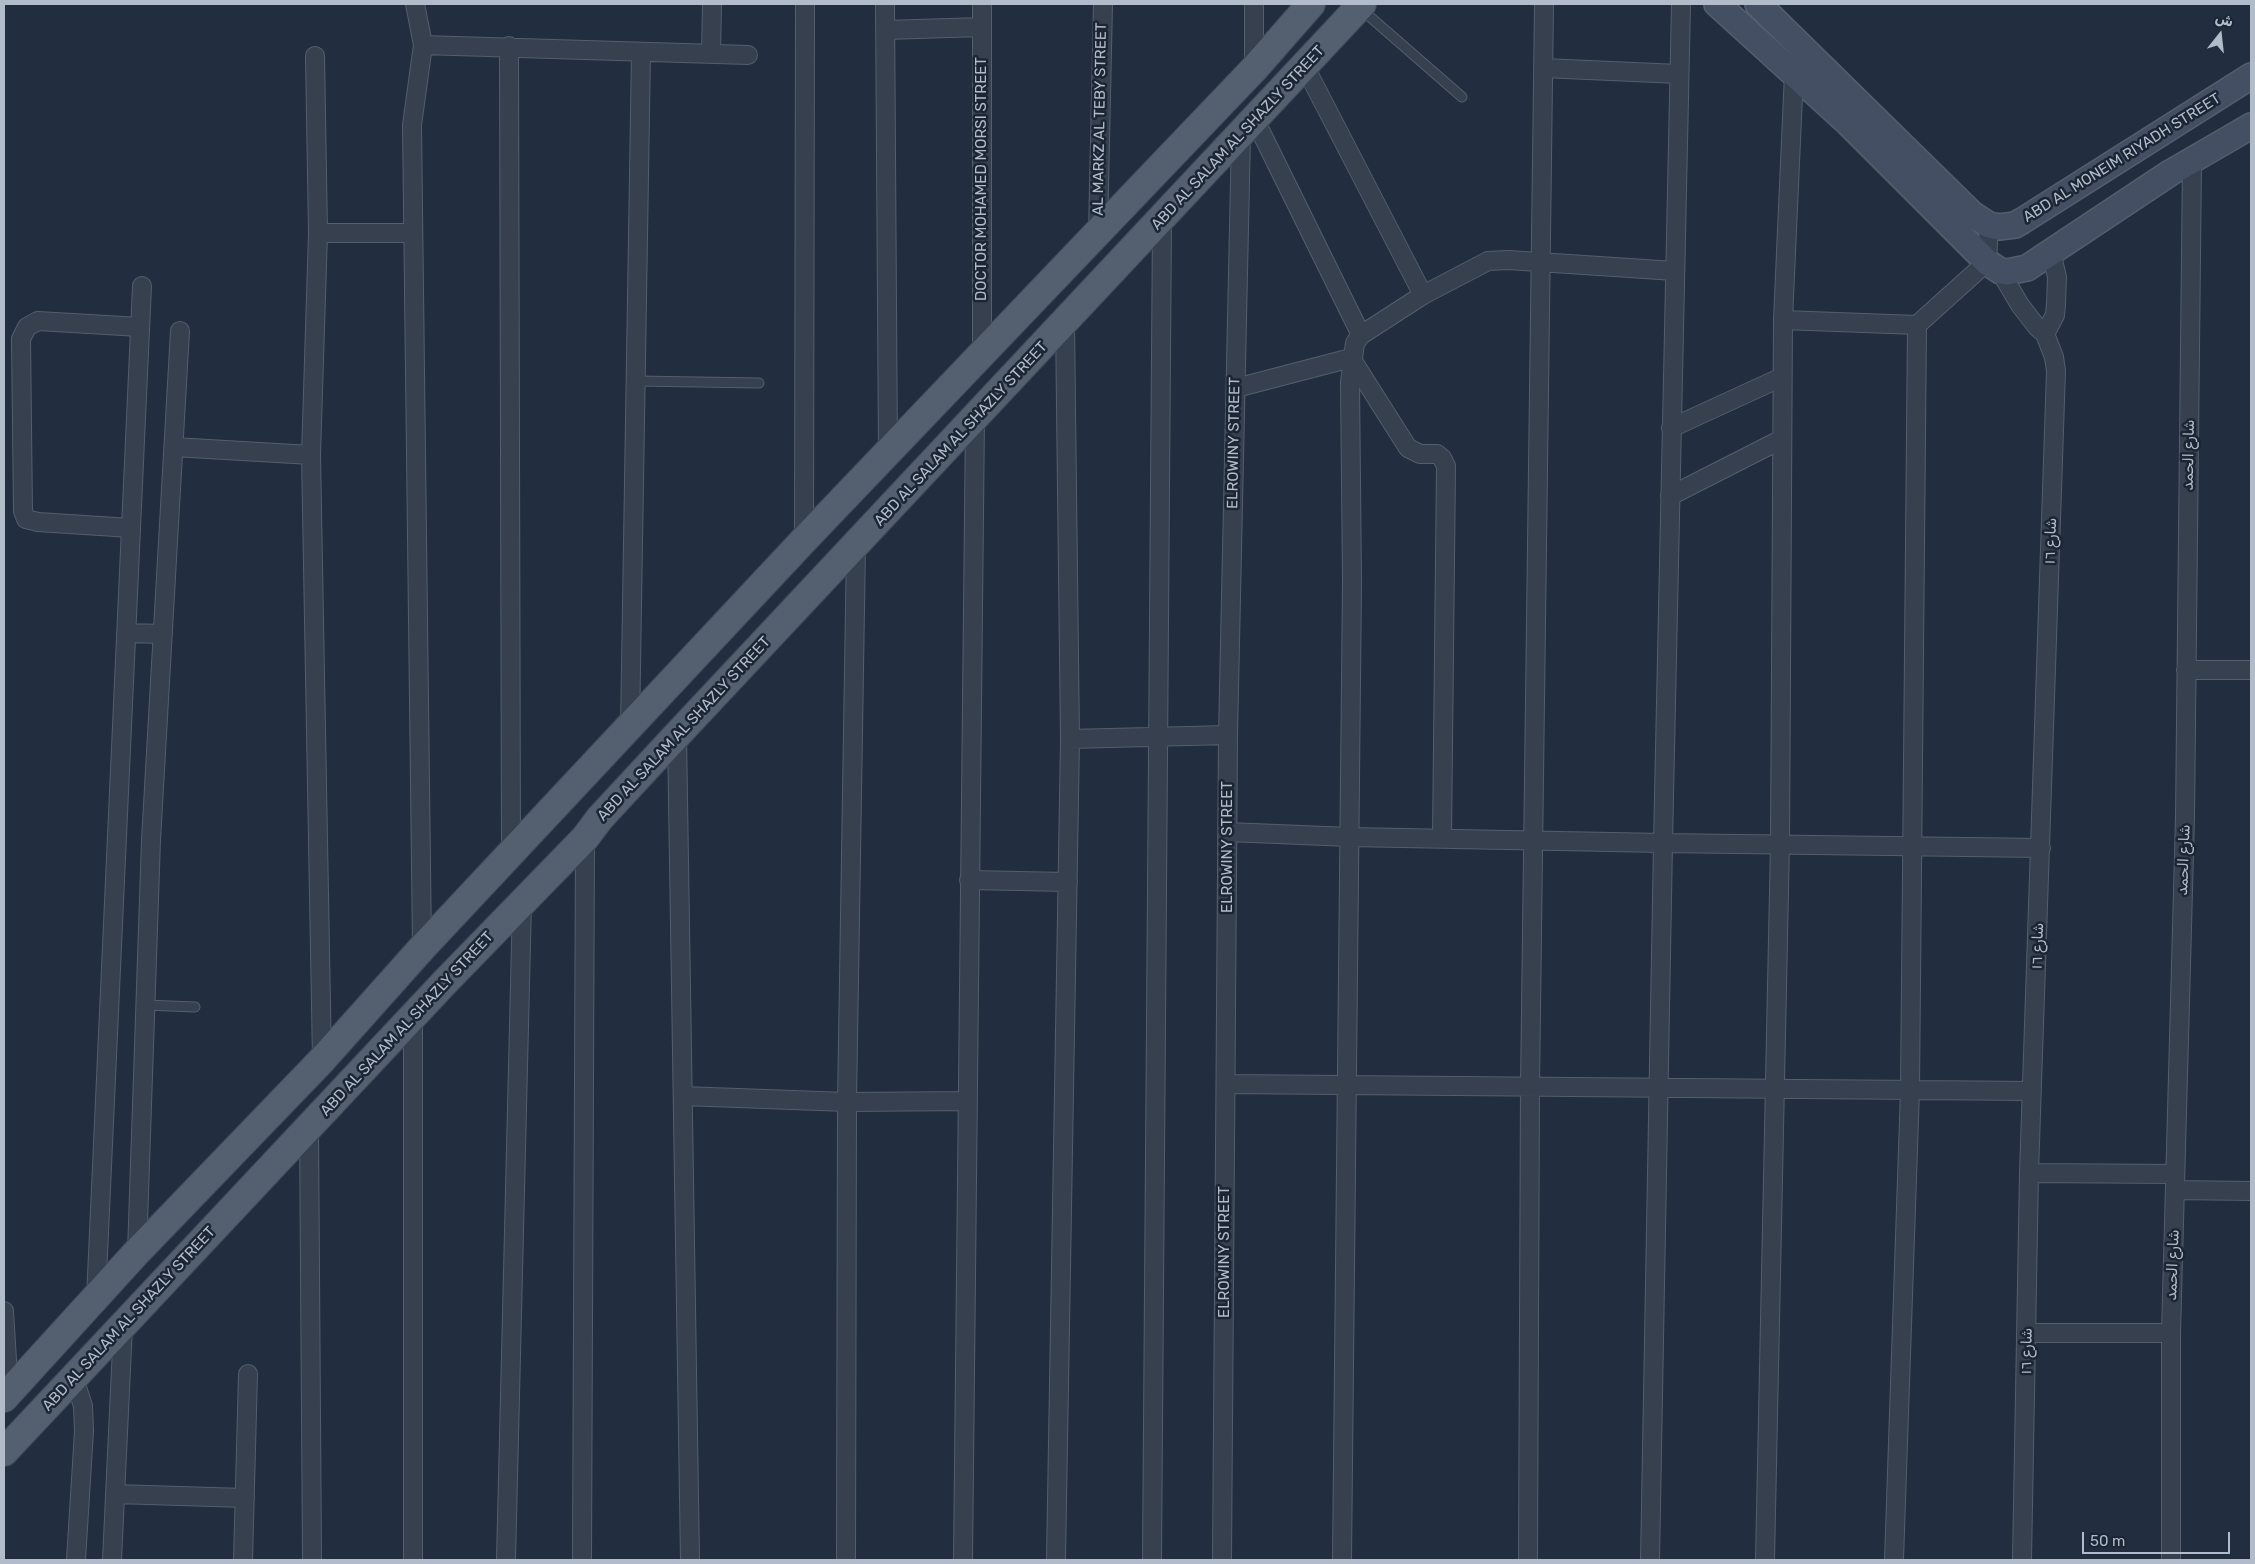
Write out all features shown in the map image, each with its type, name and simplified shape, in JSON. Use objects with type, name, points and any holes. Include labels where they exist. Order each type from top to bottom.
[{"type":"main road","points":[[6,1396],[137,1252],[322,1060],[422,948],[804,540],[1254,69],[1311,4]]},
{"type":"main road","points":[[1717,4],[1848,123],[1993,266],[2007,272],[2021,271],[2192,160],[2251,126]]},
{"type":"main road","name":"ABD AL SALAM AL SHAZLY STREET","points":[[4,1452],[413,1016],[585,838],[677,735],[1162,220],[1361,5]]},
{"type":"main road","points":[[1767,9],[1972,214],[1989,225]]},
{"type":"main road","name":"ABD AL MONEIM RIYADH STREET","points":[[1989,225],[2008,226],[2022,221],[2251,76]]},
{"type":"main road","points":[[600,759],[629,788]]},
{"type":"street","points":[[415,4],[424,45],[412,125],[422,948]]},
{"type":"street","points":[[711,54],[712,4]]},
{"type":"street","points":[[804,540],[805,4]]},
{"type":"street","points":[[884,4],[888,453]]},
{"type":"street","name":"DOCTOR MOHAMED MORSI STREET","points":[[982,4],[982,354]]},
{"type":"street","name":"AL MARKZ AL TEBY STREET","points":[[1098,233],[1103,4]]},
{"type":"street","points":[[1254,4],[1254,69]]},
{"type":"street","points":[[1528,1560],[1530,1086],[1544,4]]},
{"type":"street","points":[[1650,1560],[1671,428],[1681,4]]},
{"type":"street","points":[[885,30],[982,27]]},
{"type":"street","points":[[424,45],[509,46],[748,55]]},
{"type":"street","points":[[509,46],[512,854]]},
{"type":"street","points":[[630,726],[641,52]]},
{"type":"street","points":[[315,56],[318,233],[311,455],[322,1060]]},
{"type":"street","points":[[1305,67],[1423,295]]},
{"type":"street","points":[[1543,68],[1679,74]]},
{"type":"street","points":[[1765,1560],[1780,843],[1783,320],[1794,72]]},
{"type":"street","points":[[1248,128],[1361,335]]},
{"type":"street","name":"ELROWINY STREET","points":[[1222,1560],[1228,735],[1236,388],[1248,128]]},
{"type":"street","name":"شارع الحمد","points":[[2171,1560],[2171,1333],[2185,816],[2192,160]]},
{"type":"street","points":[[1152,1560],[1156,736],[1162,220]]},
{"type":"street","points":[[1783,320],[1917,325],[1993,266],[1989,225]]},
{"type":"street","points":[[318,233],[412,233]]},
{"type":"street","points":[[2045,334],[2055,315],[2056,304],[2057,277],[2051,252]]},
{"type":"street","points":[[1342,1560],[1350,837],[1351,358],[1355,343],[1361,335],[1423,295],[1488,260],[1675,271]]},
{"type":"street","name":"شارع ١٦","points":[[1993,266],[2020,305],[2045,334],[2054,357],[2056,371],[2029,1173],[2022,1560]]},
{"type":"street","points":[[96,1298],[142,286]]},
{"type":"street","points":[[131,528],[38,522],[26,519],[23,511],[21,339],[27,327],[38,321],[140,327]]},
{"type":"street","points":[[1056,1560],[1070,739],[1065,323]]},
{"type":"street","points":[[1894,1560],[1910,1090],[1917,325]]},
{"type":"street","points":[[137,1252],[151,840],[180,331]]},
{"type":"street","points":[[1236,388],[1351,358]]},
{"type":"street","points":[[1351,358],[1408,448],[1420,454],[1437,454],[1442,458],[1446,466],[1442,838]]},
{"type":"street","points":[[1671,428],[1782,377]]},
{"type":"street","points":[[963,1560],[975,418]]},
{"type":"street","points":[[1670,496],[1782,439]]},
{"type":"street","points":[[174,447],[311,455]]},
{"type":"street","points":[[846,1560],[846,1102],[856,546]]},
{"type":"street","points":[[126,633],[163,634]]},
{"type":"street","points":[[2186,670],[2251,670]]},
{"type":"street","points":[[677,735],[690,1560]]},
{"type":"street","points":[[1070,739],[1228,735]]},
{"type":"street","points":[[1228,832],[1350,837],[1663,844],[1780,843],[2041,848]]},
{"type":"street","points":[[582,1560],[585,838]]},
{"type":"street","points":[[969,880],[1068,882]]},
{"type":"street","points":[[506,1560],[522,902]]},
{"type":"street","points":[[413,1016],[413,1560]]},
{"type":"street","points":[[1226,1084],[2032,1091]]},
{"type":"street","points":[[683,1096],[846,1102],[967,1101]]},
{"type":"street","points":[[309,1128],[312,1560]]},
{"type":"street","points":[[2029,1173],[2175,1182],[2251,1191]]},
{"type":"street","points":[[4,1311],[6,1396]]},
{"type":"street","points":[[112,1560],[123,1326]]},
{"type":"street","points":[[2027,1333],[2171,1333]]},
{"type":"street","points":[[243,1560],[248,1374]]},
{"type":"street","points":[[74,1378],[83,1406],[84,1431],[76,1560]]},
{"type":"street","points":[[115,1494],[245,1498]]},
{"type":"lane","points":[[1361,5],[1462,97]]},
{"type":"lane","points":[[636,381],[759,384]]},
{"type":"lane","points":[[145,1005],[195,1006]]}]
